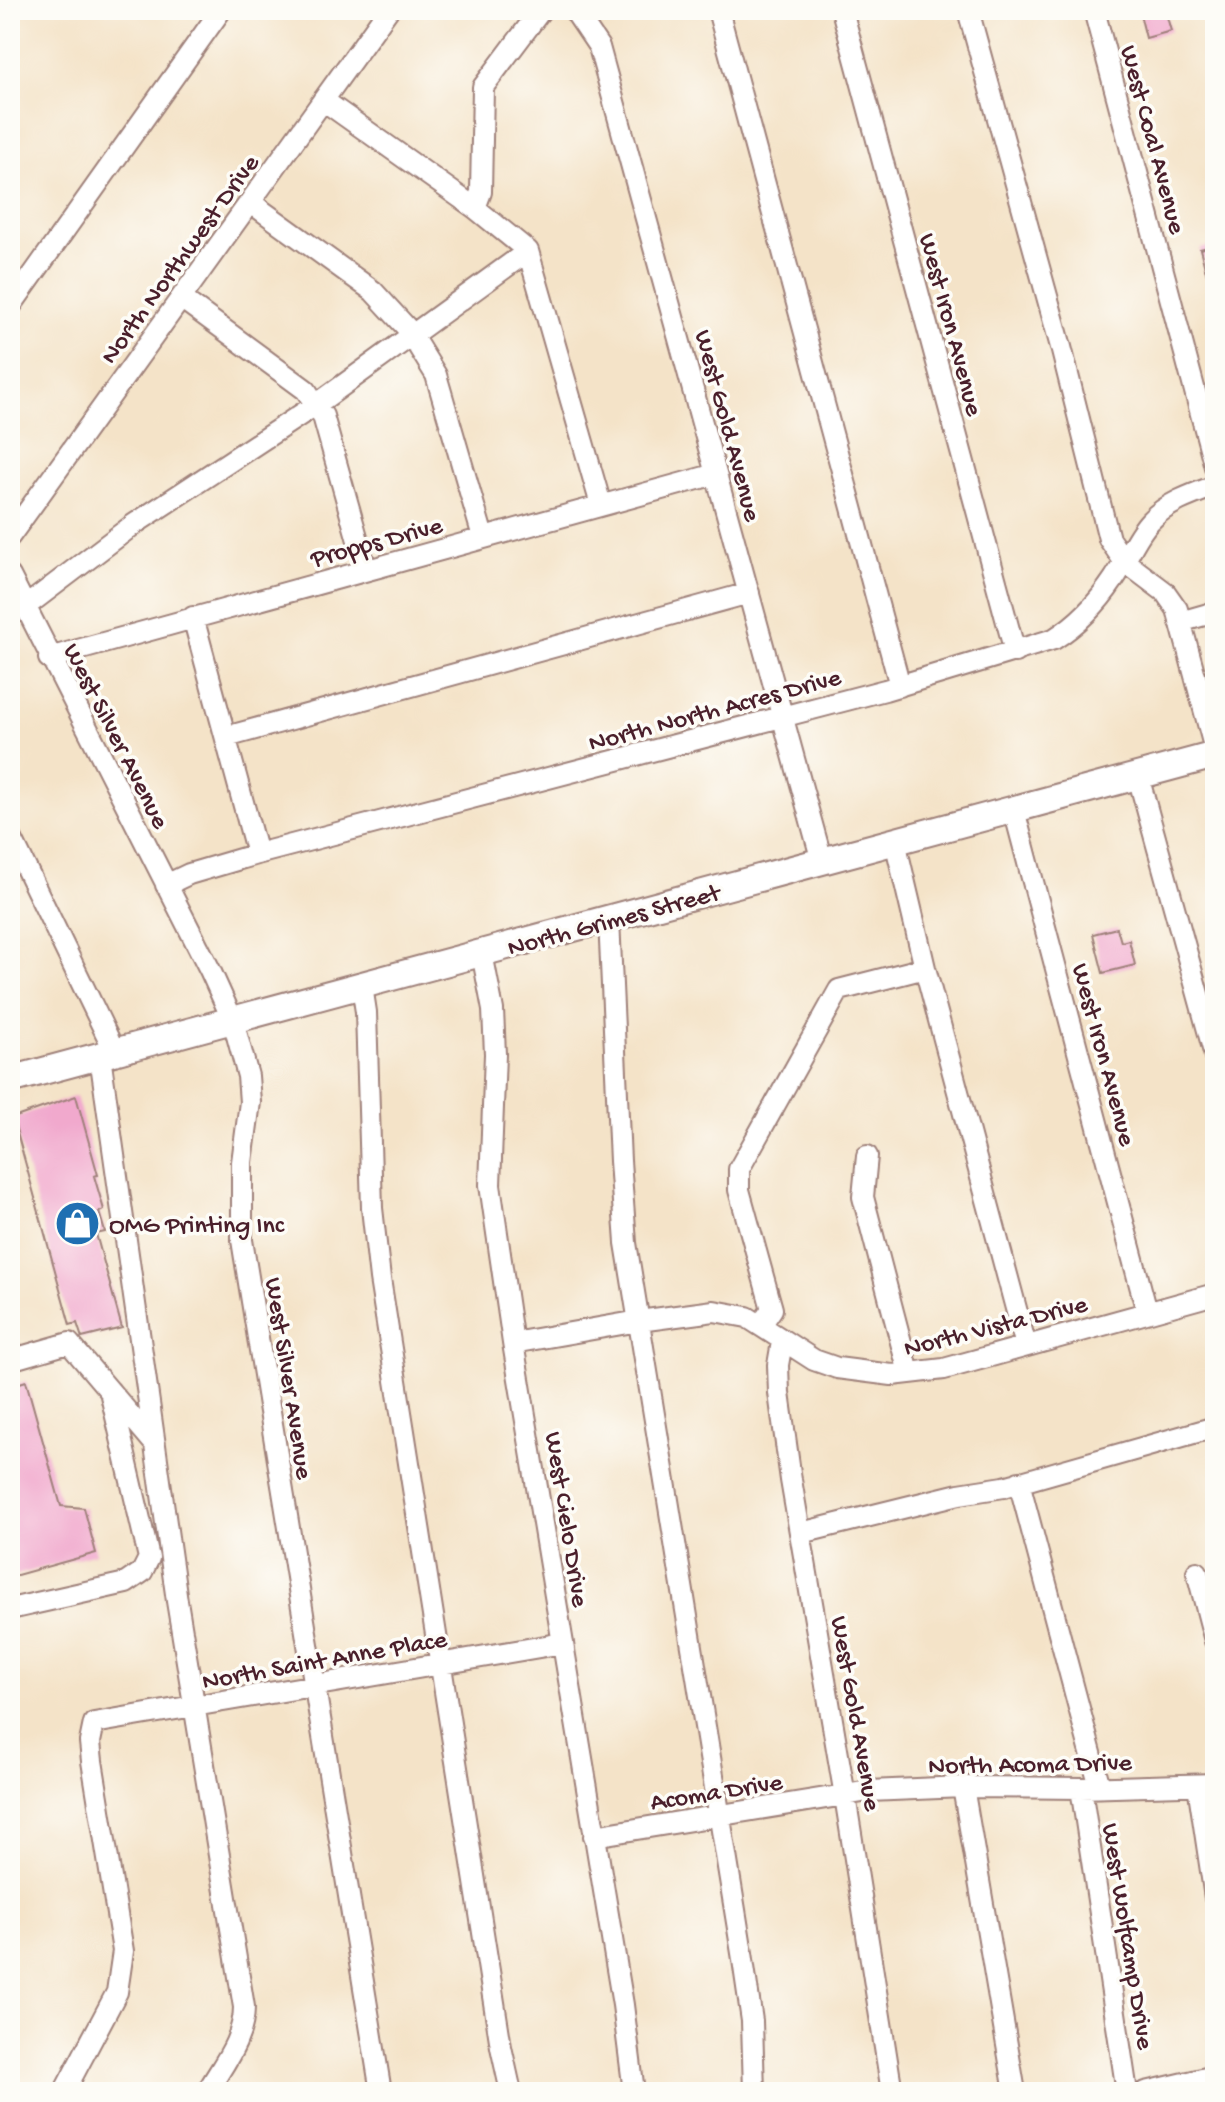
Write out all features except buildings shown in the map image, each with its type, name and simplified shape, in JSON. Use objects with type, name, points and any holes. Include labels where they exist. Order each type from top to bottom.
[{"type":"main road","name":"North Grimes Street","points":[[10,1080],[1014,810],[1215,752]]},
{"type":"street","points":[[10,307],[221,10]]},
{"type":"street","name":"North Northwest Drive","points":[[10,536],[388,10]]},
{"type":"street","points":[[475,208],[481,192],[483,87],[541,10]]},
{"type":"street","name":"West Gold Avenue","points":[[574,10],[599,47],[822,861]]},
{"type":"street","points":[[718,10],[900,686]]},
{"type":"street","name":"West Iron Avenue","points":[[842,10],[1015,652]]},
{"type":"street","points":[[968,10],[1061,347],[1109,539],[1124,561],[1165,592],[1177,609],[1215,752]]},
{"type":"street","name":"West Coal Avenue","points":[[1094,10],[1215,467]]},
{"type":"street","points":[[323,100],[475,208],[528,251],[601,505]]},
{"type":"street","points":[[250,202],[373,291],[411,333],[436,375],[483,537]]},
{"type":"street","points":[[25,607],[133,525],[317,404],[528,251]]},
{"type":"street","points":[[181,298],[306,390],[317,404],[366,569]]},
{"type":"street","name":"Propps Drive","points":[[49,658],[716,474]]},
{"type":"street","name":"North North Acres Drive","points":[[166,885],[189,874],[257,854],[900,686],[1054,639],[1071,628],[1114,579],[1150,521],[1171,505],[1215,486]]},
{"type":"street","name":"West Silver Avenue","points":[[10,576],[233,1021],[248,1076],[250,1102],[242,1162],[242,1240],[381,2092]]},
{"type":"street","points":[[226,737],[749,593]]},
{"type":"street","points":[[1180,622],[1215,612]]},
{"type":"street","points":[[193,617],[257,854]]},
{"type":"street","points":[[1138,776],[1215,1056]]},
{"type":"street","name":"West Iron Avenue","points":[[1014,810],[1147,1312]]},
{"type":"street","points":[[10,835],[108,1054],[154,1443],[244,2007],[244,2026],[207,2092]]},
{"type":"street","points":[[895,841],[925,968],[1026,1346]]},
{"type":"street","points":[[609,919],[626,1243],[721,1815],[752,2021],[754,2092]]},
{"type":"street","name":"West Cielo Drive","points":[[482,953],[493,1010],[495,1054],[490,1185],[513,1343],[623,2005],[634,2092]]},
{"type":"street","points":[[761,1325],[772,1309],[739,1190],[739,1169],[839,990],[925,968]]},
{"type":"street","points":[[362,986],[366,1012],[372,1208],[377,1251],[501,2047],[511,2092]]},
{"type":"street","points":[[867,1156],[861,1189],[909,1373]]},
{"type":"street","name":"North Vista Drive","points":[[513,1343],[714,1311],[747,1317],[814,1360],[837,1368],[892,1375],[944,1369],[1215,1294]]},
{"type":"street","name":"West Gold Avenue","points":[[782,1342],[778,1365],[779,1393],[892,2092]]},
{"type":"street","points":[[10,1360],[69,1343],[154,1443]]},
{"type":"street","points":[[10,1609],[126,1583],[142,1572],[149,1558],[110,1391]]},
{"type":"street","points":[[801,1533],[959,1494],[1004,1487],[1215,1427]]},
{"type":"street","name":"West Wolfcamp Drive","points":[[1019,1482],[1090,1788],[1127,2092]]},
{"type":"street","points":[[1197,1572],[1215,1641]]},
{"type":"street","name":"North Saint Anne Place","points":[[64,2092],[117,1992],[123,1951],[92,1761],[90,1742],[94,1723],[563,1643]]},
{"type":"street","points":[[1206,1784],[1215,1898]]},
{"type":"street","name":"North Acoma Drive","points":[[845,1796],[869,1791],[963,1787],[1090,1788],[1206,1784]]},
{"type":"street","points":[[963,1787],[1015,2092]]},
{"type":"street","name":"Acoma Drive","points":[[594,1836],[845,1796]]},
{"type":"street","points":[[1146,2092],[1215,2076]]},
{"type":"place","name":"OMG Printing Inc","points":[[78,1223]]}]
